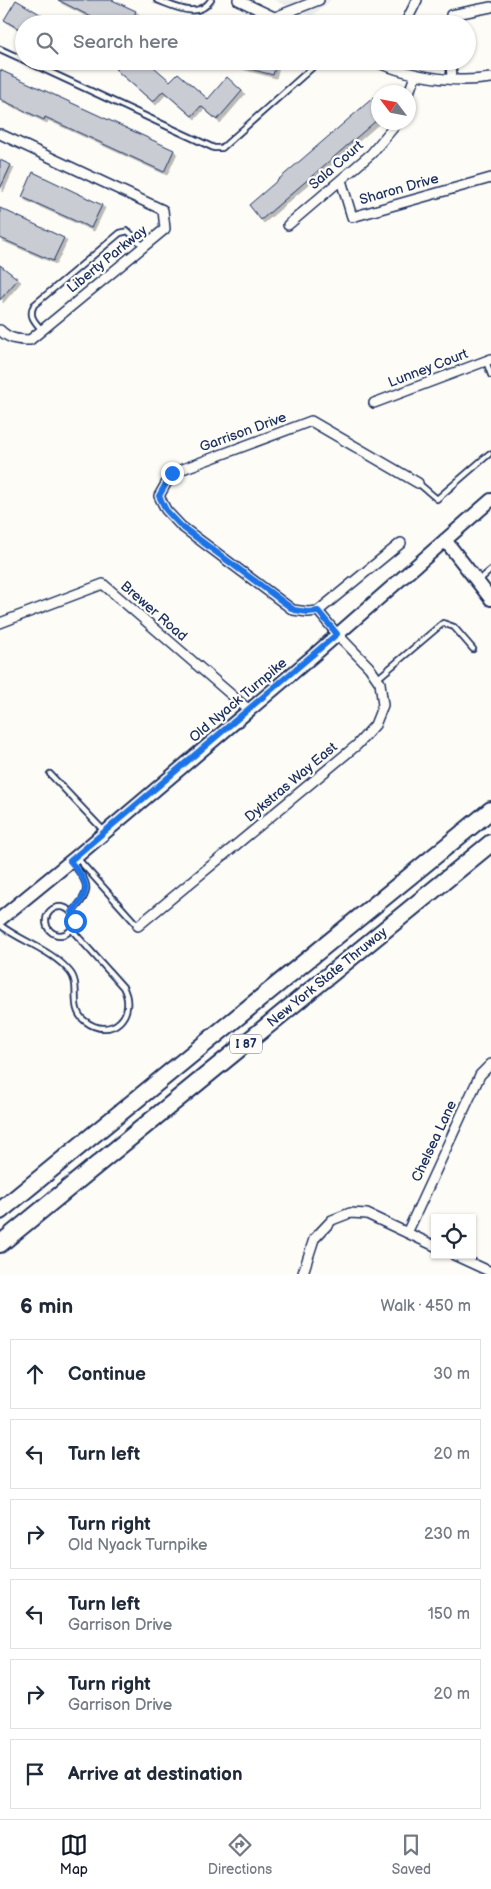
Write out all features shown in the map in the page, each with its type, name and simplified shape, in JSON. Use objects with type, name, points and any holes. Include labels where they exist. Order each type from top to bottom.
[{"type":"highway","name":"New York State Thruway","points":[[0,1210],[491,810]]},
{"type":"highway","name":"New York State Thruway","points":[[0,1244],[491,843]]},
{"type":"street","points":[[238,0],[271,15]]},
{"type":"street","points":[[280,15],[319,0]]},
{"type":"street","points":[[410,15],[417,0]]},
{"type":"street","points":[[451,15],[491,7]]},
{"type":"street","points":[[402,70],[415,76],[452,80],[491,78]]},
{"type":"street","points":[[451,70],[452,80]]},
{"type":"street","points":[[412,85],[415,76]]},
{"type":"street","name":"Sala Court","points":[[288,225],[371,154],[391,130]]},
{"type":"street","name":"Liberty Parkway","points":[[0,134],[163,210],[165,229],[30,340],[16,340],[6,336],[0,330]]},
{"type":"street","name":"Sharon Drive","points":[[341,180],[352,217],[491,178]]},
{"type":"street","name":"Lunney Court","points":[[374,402],[488,360]]},
{"type":"street","name":"Garrison Drive","points":[[318,611],[294,610],[181,526],[166,510],[159,496],[172,473],[311,421],[418,483]]},
{"type":"street","name":"Old Nyack Turnpike","points":[[0,919],[249,710],[491,500]]},
{"type":"street","points":[[445,540],[491,599]]},
{"type":"street","points":[[337,634],[318,611],[401,543]]},
{"type":"street","name":"Brewer Road","points":[[0,622],[103,584],[249,710]]},
{"type":"street","name":"Dykstras Way East","points":[[138,926],[357,745],[375,725],[383,705],[380,683],[369,667],[337,634]]},
{"type":"street","name":"Chelsea Lane","points":[[407,1233],[480,1075],[491,1064]]},
{"type":"street","points":[[303,1273],[314,1239],[332,1220],[350,1213],[367,1214],[431,1244]]},
{"type":"street","points":[[463,1259],[491,1272]]},
{"type":"lane","points":[[157,0],[196,11],[202,9],[211,0]]},
{"type":"lane","points":[[0,49],[15,56]]},
{"type":"lane","points":[[45,70],[214,148],[222,148],[310,70]]},
{"type":"lane","points":[[42,330],[32,318],[34,305],[120,233],[128,231],[144,247]]},
{"type":"lane","points":[[488,360],[491,374]]},
{"type":"lane","points":[[418,483],[437,499],[489,454]]},
{"type":"lane","points":[[477,582],[491,570]]},
{"type":"lane","points":[[377,679],[443,623],[454,627],[473,649]]},
{"type":"lane","points":[[50,774],[104,832]]},
{"type":"lane","points":[[73,859],[138,926]]},
{"type":"lane","points":[[72,912],[86,894],[87,886],[73,859]]},
{"type":"lane","points":[[63,906],[72,912],[75,921],[72,930],[64,935],[55,934],[48,928],[46,919],[50,911],[63,906]]},
{"type":"lane","points":[[0,925],[10,933],[58,960],[71,972],[76,982],[75,1005],[78,1014],[84,1020],[103,1028],[115,1026],[124,1018],[128,1006],[128,996],[123,987],[72,930]]},
{"type":"shaded area","points":[[274,0],[331,0],[313,15],[307,15]]},
{"type":"building","points":[[16,0],[42,15],[15,15],[15,27],[4,20]]},
{"type":"building","points":[[58,0],[112,0],[136,11],[134,15],[87,15]]},
{"type":"building","points":[[0,70],[174,150],[164,172],[45,117],[44,120],[0,99]]},
{"type":"building","points":[[116,70],[157,70],[170,81],[178,73],[208,99],[227,77],[242,91],[217,120],[201,106],[192,116],[163,91],[153,102]]},
{"type":"building","points":[[254,70],[274,70],[273,75]]},
{"type":"building","points":[[371,100],[371,125],[261,220],[249,205]]},
{"type":"building","points":[[0,160],[11,165],[0,189]]},
{"type":"building","points":[[33,172],[102,205],[91,228],[22,197]]},
{"type":"building","points":[[0,208],[64,238],[53,261],[0,238]]},
{"type":"building","points":[[0,265],[18,279],[0,300]]},
{"type":"route","points":[[75,921],[72,912],[86,894],[87,886],[85,879],[70,861],[337,634],[318,611],[294,610],[271,595],[181,526],[166,510],[159,496],[172,473]]}]
